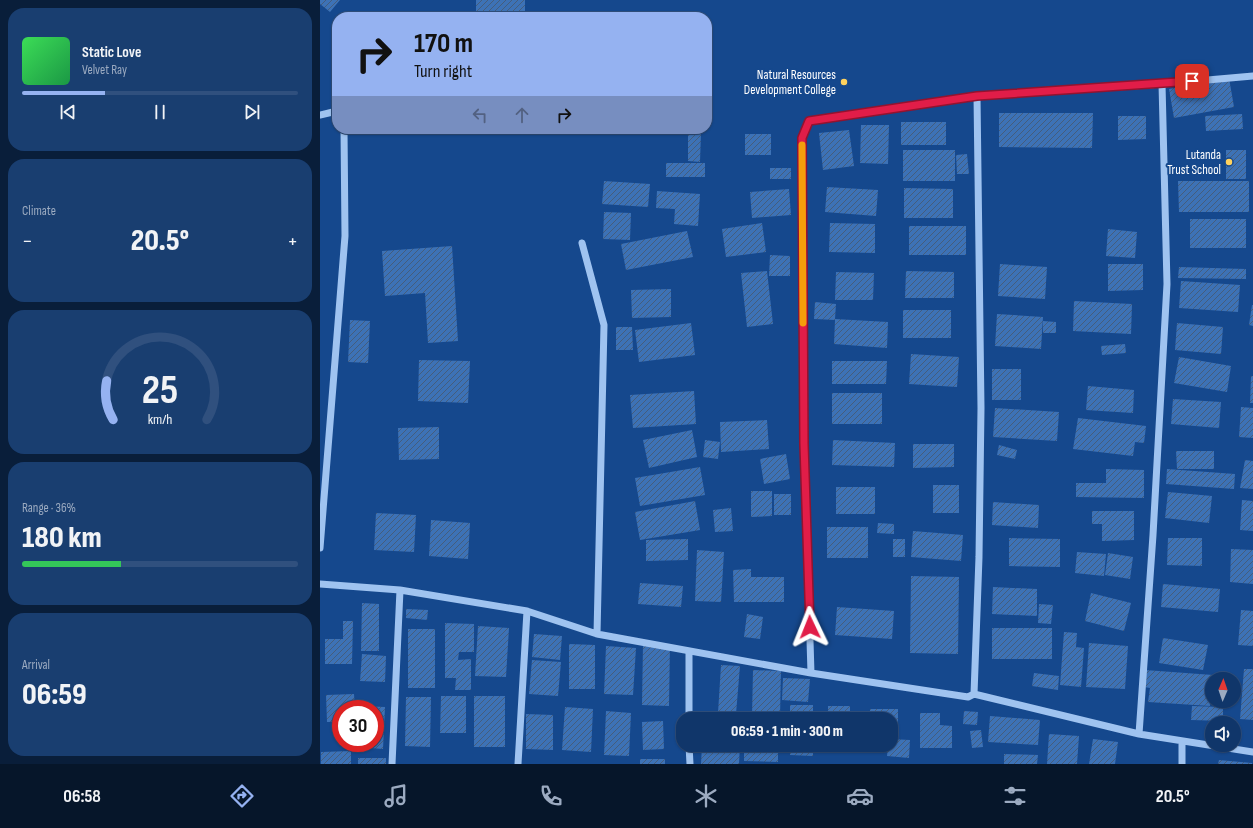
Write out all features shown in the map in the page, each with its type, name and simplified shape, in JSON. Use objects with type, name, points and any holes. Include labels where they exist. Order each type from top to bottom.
[{"type":"street","points":[[811,673],[804,444],[802,138],[809,121],[977,96],[1162,84],[1253,76]]},
{"type":"street","points":[[1139,734],[1153,535],[1167,284],[1162,84]]},
{"type":"street","points":[[974,694],[979,557],[981,408],[977,96]]},
{"type":"street","points":[[320,115],[332,112]]},
{"type":"street","points":[[320,548],[345,236],[344,134]]},
{"type":"street","points":[[582,243],[604,325],[597,634]]},
{"type":"street","points":[[320,584],[400,590],[526,611],[597,634],[811,673],[968,697],[974,694],[1139,734],[1253,752]]},
{"type":"street","points":[[392,764],[400,590]]},
{"type":"street","points":[[518,764],[526,611]]},
{"type":"street","points":[[689,651],[689,712]]},
{"type":"street","points":[[1182,742],[1182,764]]},
{"type":"street","points":[[689,752],[690,764]]},
{"type":"building","points":[[320,0],[340,0],[330,12],[320,4]]},
{"type":"building","points":[[476,0],[525,0],[525,12],[476,12]]},
{"type":"building","points":[[1229,78],[1234,107],[1174,118],[1169,89]]},
{"type":"building","points":[[999,113],[1093,113],[1092,148],[999,147]]},
{"type":"building","points":[[1242,114],[1243,129],[1206,131],[1205,116]]},
{"type":"building","points":[[1118,116],[1146,116],[1146,139],[1118,140]]},
{"type":"building","points":[[901,122],[946,122],[946,145],[901,145]]},
{"type":"building","points":[[861,125],[889,125],[888,164],[860,163]]},
{"type":"building","points":[[849,130],[854,166],[823,170],[819,133]]},
{"type":"building","points":[[688,134],[701,134],[700,162],[688,161]]},
{"type":"building","points":[[745,134],[771,134],[771,155],[745,155]]},
{"type":"building","points":[[903,150],[955,150],[955,181],[903,181]]},
{"type":"building","points":[[1226,150],[1246,150],[1246,179],[1226,179]]},
{"type":"building","points":[[967,154],[969,174],[957,174],[956,155]]},
{"type":"building","points":[[666,163],[705,163],[705,177],[666,177]]},
{"type":"building","points":[[770,168],[791,168],[791,179],[770,179]]},
{"type":"building","points":[[604,181],[650,184],[648,207],[602,204]]},
{"type":"building","points":[[1178,181],[1249,181],[1249,212],[1179,212]]},
{"type":"building","points":[[827,187],[878,190],[876,216],[825,212]]},
{"type":"building","points":[[904,188],[953,189],[953,218],[904,218]]},
{"type":"building","points":[[789,189],[791,215],[752,218],[750,192]]},
{"type":"building","points":[[657,191],[700,194],[698,226],[674,224],[675,209],[656,208]]},
{"type":"building","points":[[604,212],[631,213],[630,240],[603,239]]},
{"type":"building","points":[[1190,219],[1246,219],[1246,248],[1190,248]]},
{"type":"building","points":[[762,223],[766,252],[726,257],[722,229]]},
{"type":"building","points":[[830,223],[875,224],[875,253],[829,252]]},
{"type":"building","points":[[909,226],[966,226],[966,255],[909,255]]},
{"type":"building","points":[[1108,229],[1137,232],[1135,258],[1106,256]]},
{"type":"building","points":[[687,231],[693,257],[626,270],[621,244]]},
{"type":"building","points":[[452,246],[458,341],[428,343],[425,293],[385,296],[382,251]]},
{"type":"building","points":[[770,255],[790,256],[790,276],[769,276]]},
{"type":"building","points":[[1000,264],[1047,267],[1045,299],[998,296]]},
{"type":"building","points":[[1108,264],[1143,264],[1143,290],[1108,291]]},
{"type":"building","points":[[1179,267],[1246,269],[1246,279],[1178,278]]},
{"type":"building","points":[[767,271],[773,324],[747,327],[741,273]]},
{"type":"building","points":[[906,271],[954,272],[954,298],[905,298]]},
{"type":"building","points":[[836,272],[874,273],[873,300],[835,300]]},
{"type":"building","points":[[1181,281],[1240,285],[1238,312],[1179,308]]},
{"type":"building","points":[[671,289],[671,317],[632,318],[631,290]]},
{"type":"building","points":[[1074,301],[1132,304],[1131,334],[1073,331]]},
{"type":"building","points":[[815,302],[836,304],[835,319],[888,322],[887,348],[834,344],[835,320],[814,319]]},
{"type":"building","points":[[1253,305],[1253,326],[1249,325]]},
{"type":"building","points":[[903,310],[951,310],[951,338],[903,338]]},
{"type":"building","points":[[997,314],[1043,317],[1041,349],[995,346]]},
{"type":"building","points":[[350,320],[370,321],[368,363],[348,362]]},
{"type":"building","points":[[1043,321],[1056,322],[1056,333],[1043,333]]},
{"type":"building","points":[[691,323],[695,355],[639,362],[635,330]]},
{"type":"building","points":[[1177,323],[1223,327],[1221,354],[1175,350]]},
{"type":"building","points":[[616,327],[632,327],[633,350],[616,350]]},
{"type":"building","points":[[1125,344],[1126,353],[1102,355],[1101,346]]},
{"type":"building","points":[[911,354],[959,357],[957,387],[909,384]]},
{"type":"building","points":[[1179,357],[1231,366],[1227,392],[1174,383]]},
{"type":"building","points":[[419,360],[470,361],[468,403],[418,401]]},
{"type":"building","points":[[832,361],[887,361],[886,384],[832,384]]},
{"type":"building","points":[[992,369],[1021,369],[1021,400],[992,400]]},
{"type":"building","points":[[1251,376],[1253,376],[1253,403],[1250,403]]},
{"type":"building","points":[[1088,386],[1134,390],[1133,413],[1086,410]]},
{"type":"building","points":[[694,391],[696,424],[633,428],[630,395]]},
{"type":"building","points":[[832,393],[882,393],[882,424],[832,424]]},
{"type":"building","points":[[1173,399],[1221,402],[1219,428],[1171,424]]},
{"type":"building","points":[[1241,407],[1253,408],[1253,438],[1239,437]]},
{"type":"building","points":[[995,408],[1059,412],[1057,441],[993,437]]},
{"type":"building","points":[[1078,418],[1146,426],[1144,443],[1135,442],[1133,456],[1073,449]]},
{"type":"building","points":[[767,420],[769,449],[721,452],[720,422]]},
{"type":"building","points":[[439,427],[439,459],[399,460],[398,428]]},
{"type":"building","points":[[692,430],[697,457],[649,468],[643,440]]},
{"type":"building","points":[[705,440],[720,442],[718,459],[703,457]]},
{"type":"building","points":[[833,440],[895,443],[894,467],[832,465]]},
{"type":"building","points":[[913,444],[954,444],[954,467],[913,468]]},
{"type":"building","points":[[999,445],[1017,450],[1015,459],[997,455]]},
{"type":"building","points":[[1176,451],[1214,451],[1214,469],[1177,469]]},
{"type":"building","points":[[786,454],[790,479],[764,484],[760,459]]},
{"type":"building","points":[[1245,460],[1253,461],[1253,489],[1240,488]]},
{"type":"building","points":[[700,467],[705,495],[640,506],[635,478]]},
{"type":"building","points":[[1106,469],[1144,470],[1144,498],[1076,497],[1076,483],[1106,483]]},
{"type":"building","points":[[1167,469],[1235,474],[1234,489],[1166,484]]},
{"type":"building","points":[[933,485],[959,485],[959,513],[933,513]]},
{"type":"building","points":[[836,487],[875,487],[875,514],[836,514]]},
{"type":"building","points":[[751,491],[772,491],[772,516],[751,517]]},
{"type":"building","points":[[1168,492],[1212,496],[1209,523],[1165,518]]},
{"type":"building","points":[[774,494],[791,494],[791,515],[774,515]]},
{"type":"building","points":[[1242,500],[1253,501],[1253,531],[1240,530]]},
{"type":"building","points":[[695,501],[700,530],[640,540],[635,512]]},
{"type":"building","points":[[993,502],[1039,505],[1038,528],[992,525]]},
{"type":"building","points":[[731,508],[733,531],[715,532],[713,510]]},
{"type":"building","points":[[1092,511],[1134,511],[1134,540],[1102,541],[1102,524],[1092,524]]},
{"type":"building","points":[[376,513],[416,515],[414,552],[374,550]]},
{"type":"building","points":[[431,520],[470,523],[468,559],[429,556]]},
{"type":"building","points":[[878,523],[894,524],[894,534],[877,533]]},
{"type":"building","points":[[827,527],[868,527],[868,558],[827,558]]},
{"type":"building","points":[[913,531],[963,535],[961,561],[911,557]]},
{"type":"building","points":[[1009,538],[1060,539],[1060,567],[1009,566]]},
{"type":"building","points":[[1168,538],[1202,538],[1202,566],[1167,565]]},
{"type":"building","points":[[688,539],[688,560],[646,561],[646,540]]},
{"type":"building","points":[[893,539],[905,539],[905,557],[893,557]]},
{"type":"building","points":[[1231,549],[1253,550],[1253,584],[1230,582]]},
{"type":"building","points":[[697,550],[724,552],[721,602],[695,601]]},
{"type":"building","points":[[1077,552],[1106,554],[1104,576],[1075,573]]},
{"type":"building","points":[[1108,553],[1133,557],[1130,579],[1105,575]]},
{"type":"building","points":[[751,569],[751,577],[784,577],[784,602],[734,602],[733,570]]},
{"type":"building","points":[[911,576],[959,577],[958,654],[910,653]]},
{"type":"building","points":[[640,583],[683,586],[681,607],[638,604]]},
{"type":"building","points":[[1163,584],[1220,589],[1218,612],[1161,607]]},
{"type":"building","points":[[993,587],[1037,589],[1037,616],[992,614]]},
{"type":"building","points":[[1091,593],[1131,603],[1124,631],[1085,621]]},
{"type":"building","points":[[362,603],[379,604],[379,651],[361,651]]},
{"type":"building","points":[[1039,604],[1053,605],[1051,624],[1038,623]]},
{"type":"building","points":[[837,607],[894,611],[892,639],[835,635]]},
{"type":"building","points":[[406,609],[428,610],[427,620],[406,618]]},
{"type":"building","points":[[1241,610],[1253,611],[1253,646],[1238,645]]},
{"type":"building","points":[[747,614],[763,617],[760,639],[744,637]]},
{"type":"building","points":[[343,621],[353,621],[352,664],[325,664],[325,639],[343,639]]},
{"type":"building","points":[[445,623],[474,624],[474,652],[459,652],[458,660],[471,659],[471,690],[455,690],[456,678],[445,678]]},
{"type":"building","points":[[478,626],[509,628],[506,677],[475,676]]},
{"type":"building","points":[[992,628],[1052,628],[1052,659],[992,659]]},
{"type":"building","points":[[408,629],[435,629],[435,688],[408,688]]},
{"type":"building","points":[[1064,632],[1077,633],[1076,647],[1084,648],[1081,687],[1060,685]]},
{"type":"building","points":[[534,634],[562,636],[560,660],[532,657]]},
{"type":"building","points":[[1163,638],[1208,645],[1203,670],[1159,663]]},
{"type":"building","points":[[643,643],[670,644],[669,706],[642,705]]},
{"type":"building","points":[[1089,643],[1128,646],[1125,689],[1086,687]]},
{"type":"building","points":[[569,644],[595,645],[595,689],[569,689]]},
{"type":"building","points":[[606,646],[636,648],[633,695],[604,694]]},
{"type":"building","points":[[362,654],[386,656],[385,682],[360,681]]},
{"type":"building","points":[[532,660],[561,662],[558,696],[529,694]]},
{"type":"building","points":[[721,665],[740,666],[736,712],[718,712]]},
{"type":"building","points":[[1244,669],[1253,669],[1253,720],[1241,719]]},
{"type":"building","points":[[753,670],[781,671],[780,712],[752,712]]},
{"type":"building","points":[[1145,670],[1205,674],[1205,706],[1148,702],[1150,688],[1144,687]]},
{"type":"building","points":[[1034,673],[1059,676],[1058,690],[1032,686]]},
{"type":"building","points":[[783,678],[810,679],[808,702],[782,700]]},
{"type":"building","points":[[354,694],[354,700],[332,700],[332,722],[327,722],[326,695]]},
{"type":"building","points":[[441,696],[466,696],[466,733],[440,733]]},
{"type":"building","points":[[474,696],[505,696],[505,747],[474,747]]},
{"type":"building","points":[[406,697],[431,697],[430,747],[405,746]]},
{"type":"building","points":[[790,705],[813,705],[813,712],[790,712]]},
{"type":"building","points":[[828,706],[850,706],[850,712],[828,712]]},
{"type":"building","points":[[1192,706],[1223,708],[1223,716],[1205,716],[1205,720],[1191,720]]},
{"type":"building","points":[[384,707],[385,707],[384,728]]},
{"type":"building","points":[[565,707],[593,709],[591,752],[562,750]]},
{"type":"building","points":[[870,709],[898,709],[898,712],[870,712]]},
{"type":"building","points":[[606,711],[631,713],[629,756],[604,755]]},
{"type":"building","points":[[964,711],[978,712],[977,725],[963,724]]},
{"type":"building","points":[[920,713],[940,713],[940,725],[952,726],[952,748],[920,748]]},
{"type":"building","points":[[526,714],[553,715],[553,750],[526,749]]},
{"type":"building","points":[[990,716],[1040,720],[1038,745],[988,742]]},
{"type":"building","points":[[663,721],[664,749],[643,750],[642,722]]},
{"type":"building","points":[[981,730],[983,747],[972,748],[970,731]]},
{"type":"building","points":[[1049,734],[1079,736],[1077,764],[1047,764]]},
{"type":"building","points":[[898,739],[910,740],[909,758],[887,756],[887,752],[898,752]]},
{"type":"building","points":[[1093,739],[1118,742],[1115,764],[1089,764]]},
{"type":"building","points":[[321,752],[351,752],[351,764],[321,764]]},
{"type":"building","points":[[702,752],[740,752],[739,764],[701,764]]},
{"type":"building","points":[[744,752],[778,752],[778,762],[744,761]]},
{"type":"building","points":[[790,752],[813,752],[813,756],[790,755]]},
{"type":"building","points":[[1004,754],[1038,755],[1037,764],[1004,764]]},
{"type":"building","points":[[358,758],[386,758],[386,764],[358,764]]},
{"type":"building","points":[[640,759],[665,759],[665,764],[640,764]]},
{"type":"building","points":[[1219,760],[1252,763],[1252,764],[1218,764]]},
{"type":"slow traffic","points":[[802,145],[803,323]]},
{"type":"place","name":"Natural Resources Development College","points":[[844,82]]},
{"type":"place","name":"Lutanda Trust School","points":[[1229,162]]},
{"type":"route","points":[[810,627],[804,444],[802,138],[809,121],[977,96],[1192,81]]}]
